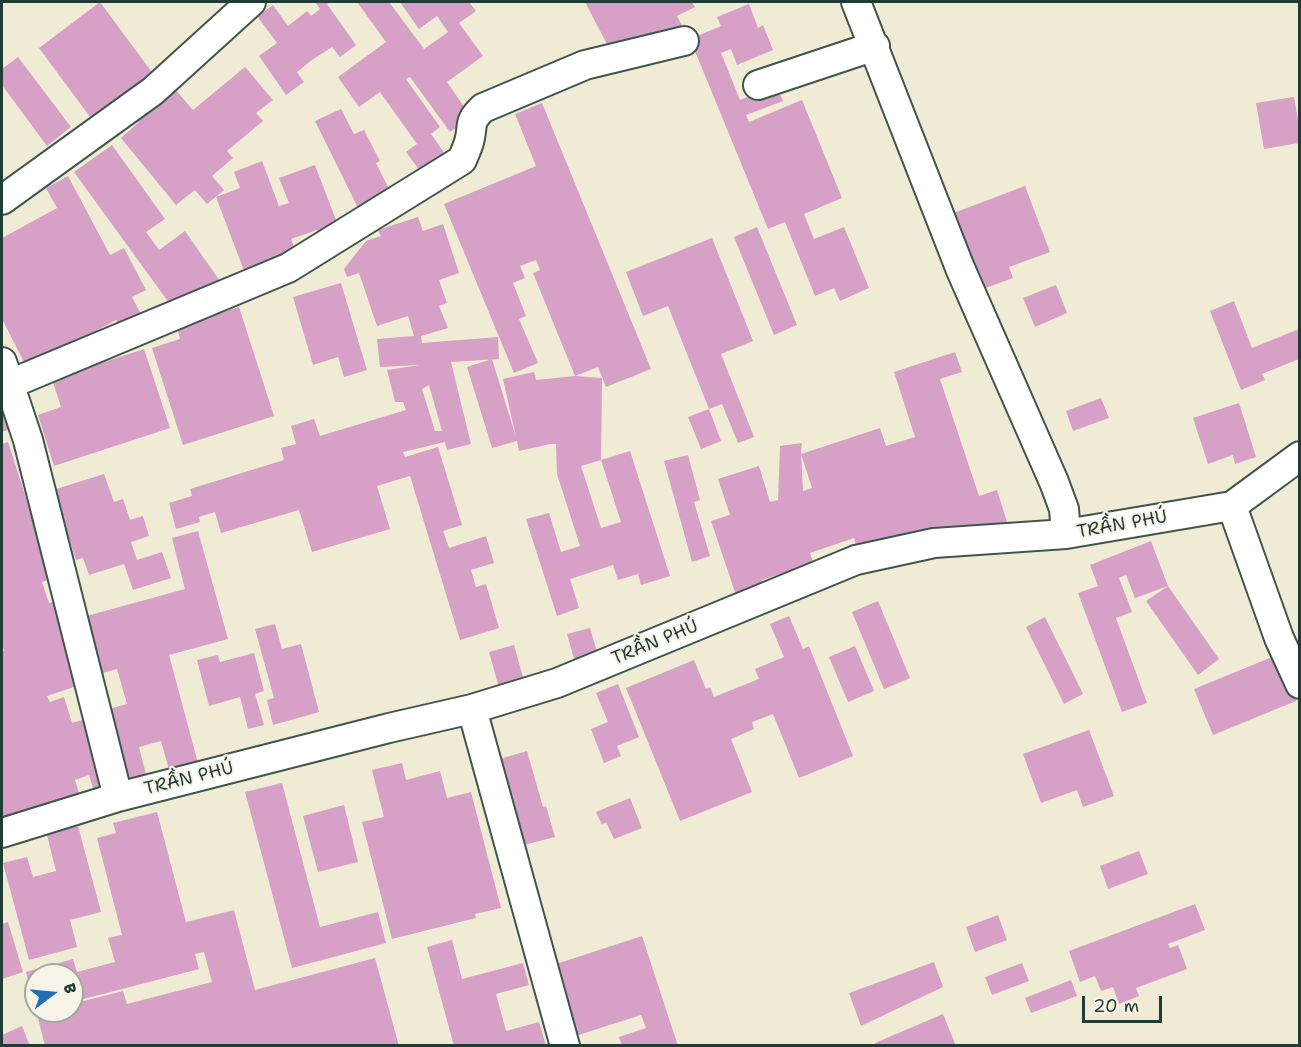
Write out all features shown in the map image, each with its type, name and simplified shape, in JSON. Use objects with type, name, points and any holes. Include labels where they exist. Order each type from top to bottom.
[{"type":"street","points":[[2,200],[153,91],[251,2]]},
{"type":"street","points":[[856,2],[960,268],[1054,482],[1064,509],[1066,534]]},
{"type":"street","points":[[118,797],[28,440],[6,373],[288,268],[462,160],[470,141],[470,127],[474,116],[483,108],[585,65],[684,41]]},
{"type":"street","points":[[758,85],[874,46]]},
{"type":"street","name":"TRẦN PHÚ","points":[[2,833],[118,797],[472,709],[557,683],[856,560],[934,543],[1066,534],[1232,506],[1299,456]]},
{"type":"street","points":[[1232,506],[1279,638],[1299,684]]},
{"type":"street","points":[[472,709],[565,1046]]},
{"type":"building","points":[[100,2],[157,79],[96,125],[39,48]]},
{"type":"building","points":[[315,2],[331,2],[327,4],[356,45],[340,57],[332,47],[312,60],[297,72],[304,82],[286,95],[259,56],[277,43],[257,16],[273,5],[288,26],[307,11],[311,16],[320,9]]},
{"type":"building","points":[[357,2],[389,2],[424,49],[448,32],[437,16],[419,29],[400,2],[469,2],[476,11],[459,23],[483,56],[447,82],[471,117],[450,132],[410,77],[406,79],[440,127],[431,134],[450,161],[425,178],[406,152],[417,144],[380,92],[359,107],[338,77],[386,42]]},
{"type":"building","points":[[585,2],[692,2],[695,7],[677,16],[686,34],[644,45],[639,35],[610,50]]},
{"type":"building","points":[[749,4],[758,28],[763,25],[773,50],[737,65],[731,49],[721,53],[740,100],[776,85],[783,101],[746,115],[749,122],[802,100],[842,198],[804,214],[814,239],[844,227],[869,288],[840,301],[834,288],[815,296],[785,222],[768,229],[690,39],[721,26],[717,17]]},
{"type":"building","points":[[18,57],[71,127],[47,146],[2,85],[2,69]]},
{"type":"building","points":[[245,67],[273,100],[256,113],[263,121],[227,151],[233,158],[212,176],[224,190],[207,204],[195,190],[176,205],[121,138],[139,122],[136,120],[174,88],[193,110]]},
{"type":"building","points":[[1294,97],[1299,126],[1299,143],[1264,149],[1256,103]]},
{"type":"building","points":[[542,103],[651,369],[606,387],[598,367],[575,376],[533,273],[540,270],[536,260],[520,266],[525,278],[513,283],[526,316],[519,319],[538,363],[514,373],[444,204],[536,166],[515,114]]},
{"type":"building","points":[[341,109],[354,134],[364,130],[380,161],[376,163],[393,197],[360,212],[315,121]]},
{"type":"building","points":[[112,145],[165,219],[146,232],[159,250],[185,231],[222,284],[172,307],[74,172]]},
{"type":"building","points":[[262,161],[279,206],[289,203],[279,178],[315,165],[341,233],[321,240],[317,230],[291,239],[297,255],[248,281],[216,197],[240,188],[234,172]]},
{"type":"building","points":[[68,176],[110,255],[124,248],[146,290],[132,297],[144,320],[122,331],[116,320],[27,368],[2,319],[2,238],[57,208],[46,188]]},
{"type":"building","points":[[1025,186],[1050,252],[1009,267],[1013,278],[980,290],[951,214]]},
{"type":"building","points":[[418,217],[423,231],[443,224],[459,273],[439,280],[447,303],[439,306],[448,328],[421,336],[422,343],[498,337],[499,359],[451,362],[471,444],[447,450],[445,442],[403,452],[405,457],[438,447],[462,525],[443,531],[449,548],[486,536],[494,563],[471,570],[476,587],[486,584],[499,628],[460,640],[410,476],[377,486],[390,529],[312,552],[299,510],[221,533],[215,512],[199,517],[200,522],[176,529],[169,503],[192,496],[190,489],[284,460],[281,448],[296,444],[291,426],[314,419],[320,436],[406,410],[403,402],[395,402],[387,370],[420,365],[380,367],[377,339],[414,336],[408,316],[377,326],[359,273],[347,277],[344,269],[366,241],[381,236],[378,230]],"holes":[[[429,385],[442,431],[435,431],[422,389]]]},
{"type":"building","points":[[757,227],[797,325],[774,335],[734,237]]},
{"type":"building","points":[[712,238],[753,341],[721,354],[754,437],[738,443],[722,404],[709,409],[668,306],[643,316],[626,272]]},
{"type":"building","points":[[341,283],[367,370],[344,377],[338,357],[313,365],[293,297]]},
{"type":"building","points":[[1056,285],[1067,313],[1035,327],[1023,298]]},
{"type":"building","points":[[1234,301],[1252,348],[1299,329],[1299,359],[1262,374],[1265,380],[1241,390],[1210,311]]},
{"type":"building","points":[[239,307],[274,416],[183,445],[152,348],[180,339],[177,327]]},
{"type":"building","points":[[144,349],[170,428],[54,466],[38,415],[61,407],[52,379]]},
{"type":"building","points":[[955,352],[962,372],[940,379],[979,496],[997,490],[1007,522],[949,541],[945,528],[916,537],[915,533],[858,551],[854,538],[810,553],[816,571],[789,580],[786,572],[762,580],[766,592],[738,601],[711,521],[730,515],[718,479],[759,466],[770,502],[778,500],[780,446],[802,443],[801,454],[880,428],[886,446],[915,437],[894,372]],"holes":[[[801,455],[812,488],[803,491]]]},
{"type":"building","points":[[492,359],[516,437],[503,379],[534,372],[536,380],[575,376],[602,378],[601,460],[630,451],[670,576],[641,585],[638,574],[618,580],[613,565],[570,579],[579,608],[557,616],[526,519],[549,513],[561,552],[580,546],[557,474],[556,444],[519,451],[517,441],[492,448],[467,367]],"holes":[[[601,460],[621,522],[601,528],[581,466]]]},
{"type":"building","points":[[2,397],[13,428],[2,432]]},
{"type":"building","points":[[1101,398],[1109,418],[1073,431],[1066,411]]},
{"type":"building","points":[[1239,403],[1256,457],[1235,464],[1233,455],[1208,464],[1193,418]]},
{"type":"building","points":[[709,409],[721,441],[701,449],[688,417]]},
{"type":"building","points":[[8,442],[52,579],[42,582],[49,603],[59,600],[86,683],[47,696],[50,702],[64,697],[72,723],[89,718],[113,790],[95,795],[89,775],[75,780],[81,800],[2,826],[2,651],[4,651],[2,643],[2,444]]},
{"type":"building","points":[[688,455],[700,500],[694,502],[710,556],[692,562],[664,461]]},
{"type":"building","points":[[104,474],[114,502],[123,499],[130,520],[143,516],[149,536],[131,542],[137,560],[162,552],[171,578],[133,590],[124,564],[89,575],[83,558],[76,560],[53,490]]},
{"type":"building","points":[[198,531],[228,639],[169,655],[198,763],[169,770],[161,741],[139,747],[148,782],[124,789],[102,711],[127,704],[117,669],[99,674],[83,617],[185,589],[172,538]]},
{"type":"building","points":[[1151,541],[1168,586],[1135,598],[1126,575],[1119,578],[1132,612],[1116,618],[1147,703],[1122,712],[1078,593],[1098,586],[1090,565]]},
{"type":"building","points":[[1168,586],[1219,659],[1198,675],[1146,601]]},
{"type":"building","points":[[878,601],[910,678],[884,689],[852,612]]},
{"type":"building","points":[[789,616],[803,649],[809,646],[853,756],[799,778],[773,714],[752,722],[754,729],[731,739],[752,792],[680,821],[626,688],[694,660],[706,689],[710,687],[714,697],[759,679],[755,669],[784,657],[770,624]]},
{"type":"building","points":[[1045,617],[1083,694],[1064,704],[1026,627]]},
{"type":"building","points":[[275,624],[282,649],[301,644],[319,712],[273,725],[267,700],[274,698],[255,629]]},
{"type":"building","points":[[590,628],[597,652],[574,659],[567,634]]},
{"type":"building","points":[[514,645],[526,688],[501,695],[489,652]]},
{"type":"building","points":[[855,646],[874,691],[848,702],[829,657]]},
{"type":"building","points":[[254,653],[264,691],[255,694],[264,725],[248,729],[240,697],[209,706],[197,660],[218,655],[220,662]]},
{"type":"building","points":[[1277,655],[1296,701],[1213,735],[1194,689]]},
{"type":"building","points":[[618,684],[639,737],[617,746],[621,756],[604,763],[591,729],[608,722],[596,693]]},
{"type":"building","points":[[1089,730],[1114,796],[1083,807],[1077,790],[1041,803],[1023,754]]},
{"type":"building","points":[[527,751],[543,807],[546,806],[555,837],[520,846],[496,760]]},
{"type":"building","points":[[402,763],[406,780],[440,771],[447,798],[471,792],[501,908],[475,914],[476,918],[392,939],[362,822],[384,817],[372,770]]},
{"type":"building","points":[[282,783],[320,927],[378,912],[386,943],[292,968],[245,792]]},
{"type":"building","points":[[630,798],[642,828],[614,839],[606,822],[602,825],[596,812]]},
{"type":"building","points":[[344,805],[358,862],[318,872],[303,816]]},
{"type":"building","points":[[157,812],[186,922],[234,910],[255,990],[375,958],[399,1046],[45,1046],[39,1023],[84,1023],[84,1001],[123,991],[127,1004],[212,982],[204,952],[195,954],[199,969],[84,999],[84,970],[115,962],[108,938],[122,935],[97,838],[116,833],[113,823]]},
{"type":"building","points":[[78,826],[101,912],[70,920],[77,947],[29,960],[3,863],[27,857],[33,877],[56,871],[47,835]]},
{"type":"building","points":[[1139,851],[1148,874],[1108,889],[1100,866]]},
{"type":"building","points":[[1195,904],[1205,930],[1168,944],[1170,948],[1178,945],[1187,969],[1136,988],[1139,996],[1119,1004],[1113,987],[1101,991],[1095,976],[1080,982],[1069,951]]},
{"type":"building","points":[[998,915],[1007,940],[975,952],[966,927]]},
{"type":"building","points":[[8,922],[23,972],[2,979],[2,924]]},
{"type":"building","points":[[642,936],[678,1046],[622,1046],[619,1037],[646,1028],[641,1015],[566,1039],[547,967]]},
{"type":"building","points":[[452,940],[462,979],[523,963],[529,985],[496,994],[506,1031],[539,1022],[546,1046],[454,1046],[427,947]]},
{"type":"building","points":[[73,959],[74,963],[59,963]]},
{"type":"building","points":[[934,962],[943,987],[861,1026],[849,993]]},
{"type":"building","points":[[1022,963],[1029,981],[992,995],[985,977]]},
{"type":"building","points":[[1071,980],[1077,996],[1031,1013],[1025,998]]},
{"type":"building","points":[[943,1014],[956,1046],[876,1046],[875,1043]]},
{"type":"building","points":[[22,1026],[30,1046],[2,1046],[2,1035]]}]
